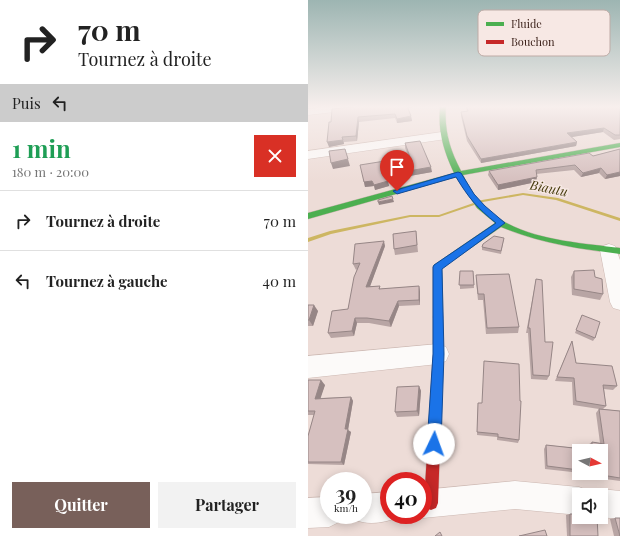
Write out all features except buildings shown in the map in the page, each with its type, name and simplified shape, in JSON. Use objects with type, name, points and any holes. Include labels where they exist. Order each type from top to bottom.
[{"type":"main road","points":[[442,131],[442,136],[458,174],[471,196],[482,208],[501,223],[521,231],[566,242],[614,251]]},
{"type":"main road","points":[[308,216],[458,174],[620,145]]},
{"type":"main road","points":[[429,472],[438,354],[437,267],[501,223]]},
{"type":"street","points":[[308,155],[442,136]]},
{"type":"street","points":[[614,251],[620,302]]},
{"type":"street","points":[[308,367],[438,354]]},
{"type":"street","points":[[432,503],[515,495],[572,500]]},
{"type":"street","points":[[608,504],[620,505]]},
{"type":"street","points":[[308,513],[320,512]]},
{"type":"waterway","name":"Biautu","points":[[308,240],[330,233],[410,216],[439,216],[482,201],[523,194],[557,199],[620,220]]},
{"type":"traffic: fast","points":[[443,131],[451,158],[462,181],[470,194],[491,217],[504,225],[535,237],[620,251]]},
{"type":"traffic: fast","points":[[308,216],[458,174],[620,145]]},
{"type":"traffic: fast","points":[[438,317],[437,267],[501,223]]},
{"type":"traffic: jam","points":[[432,482],[438,354],[438,317]]},
{"type":"route","points":[[397,191],[458,174],[471,196],[482,208],[501,223],[437,267],[438,354],[434,444]]}]
